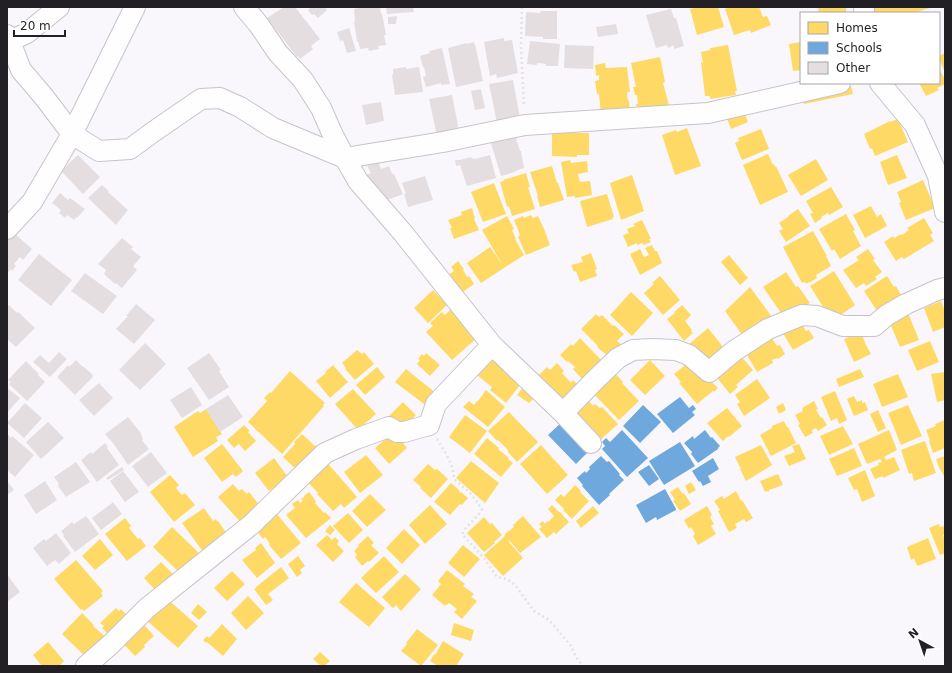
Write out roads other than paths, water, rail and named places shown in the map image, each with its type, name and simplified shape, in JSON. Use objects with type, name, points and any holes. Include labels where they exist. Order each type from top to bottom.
[{"type":"street","points":[[59,7],[28,33],[9,38],[21,70],[72,134],[99,151],[130,149],[201,99],[220,98],[240,106],[273,128],[345,158],[444,142],[525,125],[708,112],[835,84]]},
{"type":"street","points":[[7,229],[32,202],[72,134],[135,7]]},
{"type":"street","points":[[244,7],[259,25],[278,53],[303,80],[322,108],[332,133],[358,181],[403,233],[492,344],[563,413],[591,443]]},
{"type":"street","points":[[881,84],[915,125],[938,176],[945,210]]},
{"type":"street","points":[[563,413],[618,358],[633,350],[676,350],[689,355],[709,372],[734,351],[768,329],[802,316],[818,316],[843,326],[874,326],[887,315],[906,304],[945,288]]},
{"type":"street","points":[[86,666],[111,644],[147,608],[252,524],[325,453],[356,439],[389,427],[397,432],[404,432],[429,425],[436,404],[492,344]]}]
